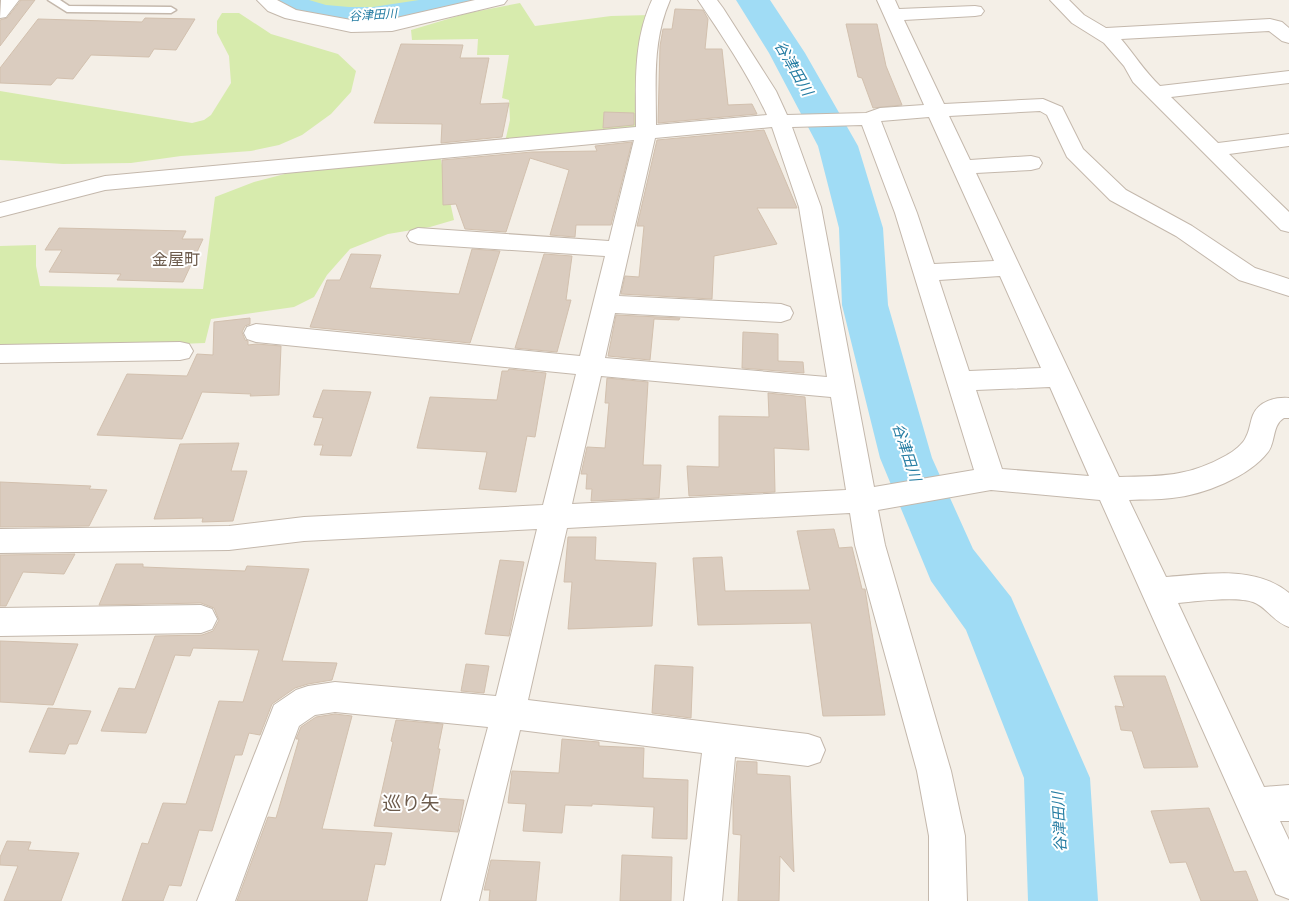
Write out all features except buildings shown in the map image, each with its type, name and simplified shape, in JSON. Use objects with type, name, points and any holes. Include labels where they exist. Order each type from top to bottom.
[{"type":"street","points":[[0,13],[10,0]]},
{"type":"street","points":[[266,0],[291,14],[313,20],[359,26],[392,25],[498,0]]},
{"type":"street","points":[[460,901],[508,713],[553,517],[646,132],[647,43],[651,24],[661,0]]},
{"type":"street","points":[[707,0],[766,91],[788,121],[810,207],[870,545],[934,770],[947,836],[948,901]]},
{"type":"street","points":[[1058,0],[1078,19],[1103,34],[1122,51],[1140,78],[1212,150],[1287,220]]},
{"type":"street","points":[[975,11],[889,7],[1289,881]]},
{"type":"street","points":[[1103,34],[1270,25],[1275,26],[1289,37]]},
{"type":"street","points":[[1155,93],[1289,77]]},
{"type":"street","points":[[0,210],[105,183],[646,132],[788,121],[862,119],[880,114],[1047,106],[1055,111],[1074,152],[1118,196],[1184,231],[1247,274],[1289,288]]},
{"type":"street","points":[[862,119],[906,213],[926,272],[960,382],[980,481]]},
{"type":"street","points":[[1212,150],[1289,140]]},
{"type":"street","points":[[962,167],[1031,163]]},
{"type":"street","points":[[418,236],[618,249]]},
{"type":"street","points":[[926,272],[1008,268]]},
{"type":"street","points":[[605,304],[781,313]]},
{"type":"street","points":[[256,333],[590,366],[842,388]]},
{"type":"street","points":[[0,354],[180,351]]},
{"type":"street","points":[[960,382],[1058,377]]},
{"type":"street","points":[[0,541],[230,538],[304,528],[861,501],[980,481],[1110,489],[1173,487],[1204,480],[1239,462],[1258,444],[1266,416],[1279,407],[1289,408]]},
{"type":"street","points":[[1156,591],[1256,589],[1269,596],[1289,613]]},
{"type":"street","points":[[0,622],[201,619]]},
{"type":"street","points":[[216,901],[286,716],[308,701],[335,697],[508,713],[808,750]]},
{"type":"street","points":[[703,901],[720,739]]},
{"type":"street","points":[[1254,805],[1289,803]]},
{"type":"lane","points":[[52,0],[67,9],[89,4],[171,10]]},
{"type":"green space","points":[[305,0],[422,0],[380,8],[347,9]]},
{"type":"green space","points":[[520,3],[535,26],[611,16],[650,15],[638,128],[505,142],[510,120],[509,100],[502,98],[509,55],[477,55],[478,39],[412,40],[411,30],[468,13]]},
{"type":"green space","points":[[222,13],[239,13],[271,34],[338,54],[356,71],[351,92],[331,114],[302,135],[279,145],[251,151],[181,156],[131,163],[63,164],[0,160],[0,91],[192,123],[204,120],[211,115],[231,83],[229,56],[217,33],[217,21]]},
{"type":"green space","points":[[440,156],[454,220],[430,227],[388,234],[350,249],[327,275],[314,297],[294,307],[211,319],[205,343],[0,351],[0,246],[36,245],[36,266],[40,286],[203,289],[215,197],[254,182],[300,170]]},
{"type":"waterway","name":"谷津田川","points":[[280,0],[303,10],[326,16],[349,18],[396,14],[468,0]]},
{"type":"waterway","name":"谷津田川","points":[[753,0],[787,53],[838,146],[861,228],[865,305],[906,458],[951,564],[990,616],[1057,778],[1063,901]]},
{"type":"district","name":"金屋町","points":[[176,259]]},
{"type":"district","name":"巡り矢","points":[[411,803]]}]
